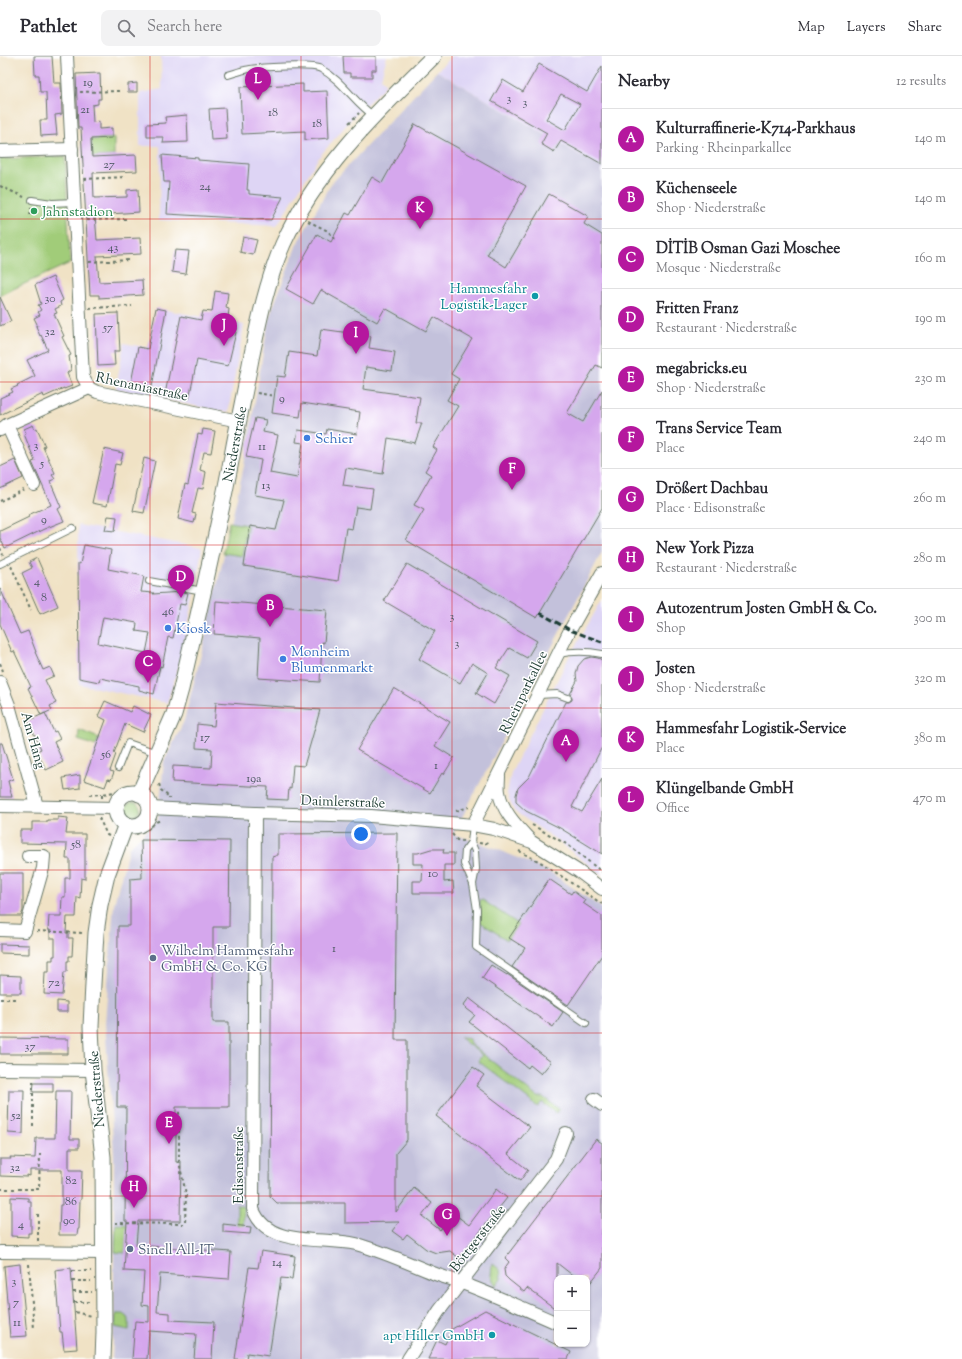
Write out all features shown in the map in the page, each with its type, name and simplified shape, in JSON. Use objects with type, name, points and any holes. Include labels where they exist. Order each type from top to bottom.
[{"type":"street","points":[[67,56],[83,377],[89,388]]},
{"type":"street","name":"Niederstraße","points":[[139,794],[174,714],[181,689],[262,308],[274,267],[298,216],[323,176],[341,152],[374,116],[434,56]]},
{"type":"street","points":[[0,151],[72,149]]},
{"type":"street","name":"Rhenaniastraße","points":[[3,428],[89,388],[97,392],[239,421]]},
{"type":"street","points":[[3,428],[34,485]]},
{"type":"street","name":"Rheinparkallee","points":[[473,824],[558,654],[602,573]]},
{"type":"street","name":"Am Hang","points":[[0,682],[9,706],[37,806]]},
{"type":"street","name":"Daimlerstraße","points":[[499,774],[498,791],[502,804],[519,828],[532,842]]},
{"type":"street","points":[[134,793],[139,794],[147,801],[150,808],[147,819],[137,826],[126,824],[118,817],[116,808],[118,803],[124,795],[134,793]]},
{"type":"street","points":[[0,806],[92,808],[101,806],[116,808]]},
{"type":"street","name":"Daimlerstraße","points":[[150,808],[371,816],[473,824],[494,828],[532,842],[573,868],[602,889]]},
{"type":"street","name":"Edisonstraße","points":[[255,813],[252,1209],[260,1223],[272,1231],[284,1236],[355,1244],[461,1282],[554,1322]]},
{"type":"street","name":"Niederstraße","points":[[103,1359],[103,1157],[93,1070],[91,1027],[96,933],[107,875],[126,824]]},
{"type":"street","points":[[0,930],[25,931],[43,868],[44,856],[28,856]]},
{"type":"street","points":[[0,1069],[93,1070]]},
{"type":"street","name":"Böttgerstraße","points":[[408,1359],[439,1311],[556,1159],[566,1134]]},
{"type":"street","points":[[0,1252],[104,1253]]},
{"type":"lane","points":[[228,75],[253,69],[299,66],[320,68],[335,79],[364,109],[374,116]]},
{"type":"lane","points":[[32,200],[52,203],[74,202]]},
{"type":"lane","points":[[0,564],[73,528]]},
{"type":"lane","points":[[149,581],[203,591]]},
{"type":"lane","points":[[558,654],[567,652],[595,652],[602,654]]},
{"type":"lane","points":[[538,695],[557,694],[568,698]]},
{"type":"lane","points":[[118,768],[128,743],[157,753]]},
{"type":"lane","points":[[473,824],[471,842],[476,858],[476,869],[473,884]]},
{"type":"lane","points":[[471,842],[465,850],[464,864],[473,884],[477,910],[476,947],[586,1023]]},
{"type":"path","points":[[69,92],[121,91]]},
{"type":"path","points":[[73,179],[126,177]]},
{"type":"path","points":[[0,186],[32,200],[30,215]]},
{"type":"path","points":[[75,221],[128,219]]},
{"type":"path","points":[[307,222],[308,220],[328,231],[336,240]]},
{"type":"path","points":[[78,263],[130,260]]},
{"type":"path","points":[[80,308],[132,306]]},
{"type":"path","points":[[255,392],[274,396]]},
{"type":"path","points":[[0,502],[34,485]]},
{"type":"path","points":[[8,560],[31,610]]},
{"type":"path","points":[[527,822],[568,845],[602,872]]},
{"type":"path","points":[[25,931],[96,933]]},
{"type":"path","points":[[0,999],[16,999]]},
{"type":"path","points":[[33,1070],[33,1126]]},
{"type":"path","points":[[114,1216],[114,1223],[185,1224],[186,1194],[179,1162],[179,1111]]},
{"type":"path","points":[[0,1189],[39,1189],[40,1154]]},
{"type":"path","points":[[34,1329],[33,1252],[38,1212]]},
{"type":"path","points":[[72,1271],[92,1271]]},
{"type":"path","points":[[72,1281],[92,1281]]},
{"type":"path","points":[[73,1292],[92,1292]]},
{"type":"path","points":[[74,1302],[91,1302]]},
{"type":"path","points":[[75,1312],[91,1316]]},
{"type":"shaded area","points":[[161,56],[387,56],[381,78],[386,85],[354,116],[319,157],[277,226],[159,220],[160,146],[140,146],[140,93],[162,89]]},
{"type":"shaded area","points":[[452,56],[602,56],[602,168],[437,71]]},
{"type":"shaded area","points":[[437,71],[602,168],[602,552],[453,834],[497,849],[550,872],[602,908],[602,1359],[112,1359],[114,1323],[114,1154],[105,1023],[114,904],[129,847],[158,820],[164,762],[184,721],[204,643],[244,466],[269,318],[297,244],[331,184]]},
{"type":"shaded area","points":[[166,310],[244,325],[228,413],[116,389],[124,343],[158,350]]},
{"type":"shaded area","points":[[78,525],[202,548],[195,593],[180,662],[167,703],[79,684]]},
{"type":"shaded area","points":[[602,600],[602,875],[555,839],[514,811],[507,794],[511,773],[568,659]]},
{"type":"green space","points":[[114,138],[114,156],[92,157],[91,139]]},
{"type":"green space","name":"Jahnstadion","points":[[65,156],[70,263],[0,295],[0,159]]},
{"type":"green space","points":[[229,522],[247,525],[242,556],[223,553]]},
{"type":"green space","points":[[79,730],[99,738],[96,746],[78,740]]},
{"type":"green space","points":[[133,802],[138,804],[140,809],[138,814],[133,816],[128,814],[126,809],[128,804]]},
{"type":"green space","points":[[481,899],[518,924],[507,940],[480,922]]},
{"type":"green space","points":[[459,1037],[469,1039],[470,1044],[537,1097],[543,1097],[559,1109],[556,1113],[542,1102],[538,1107],[478,1061],[482,1055]]},
{"type":"green space","points":[[237,1205],[244,1207],[243,1233],[237,1233]]},
{"type":"green space","points":[[116,1224],[137,1226],[127,1231],[125,1253],[115,1252]]},
{"type":"green space","points":[[492,1263],[500,1270],[501,1279],[496,1286],[491,1276]]},
{"type":"green space","points":[[116,1314],[123,1314],[129,1319],[129,1330],[115,1327]]},
{"type":"building","points":[[34,56],[52,56],[54,83],[61,83],[62,114],[55,115],[57,135],[41,136],[40,120],[47,120],[46,92],[40,92],[39,75],[35,75]]},
{"type":"building","points":[[343,56],[376,56],[376,70],[372,70],[372,77],[350,77],[350,73],[344,73]]},
{"type":"building","points":[[539,64],[587,92],[602,66],[602,164],[561,141],[554,152],[541,144],[547,133],[491,101],[503,80],[523,92]],"holes":[[[561,94],[580,104],[565,130],[546,119]]]},
{"type":"building","points":[[100,73],[101,99],[98,99],[98,104],[92,105],[93,122],[99,121],[99,129],[112,128],[112,138],[91,139],[92,157],[136,155],[137,171],[93,173],[94,198],[127,197],[127,190],[138,189],[139,212],[95,215],[97,240],[140,238],[141,254],[97,256],[99,282],[142,280],[143,295],[99,298],[99,295],[90,295],[81,128],[78,128],[76,74]]},
{"type":"building","points":[[137,83],[137,92],[128,92],[128,84]]},
{"type":"building","points":[[303,84],[303,92],[327,91],[329,138],[305,140],[305,131],[242,134],[240,87]]},
{"type":"building","points":[[225,108],[227,139],[211,140],[209,109]]},
{"type":"building","points":[[187,115],[188,142],[163,143],[164,137],[147,137],[147,124],[166,123],[165,117]]},
{"type":"building","points":[[415,124],[526,186],[487,255],[506,267],[549,194],[588,216],[584,224],[602,235],[602,368],[596,365],[567,413],[583,422],[602,390],[602,508],[537,618],[406,540],[424,510],[414,505],[431,475],[425,471],[437,450],[433,447],[458,406],[447,400],[459,379],[451,374],[472,339],[434,317],[426,331],[385,308],[377,322],[321,290],[313,304],[286,289],[317,234],[331,242],[346,213],[350,215],[372,177],[382,183]]},
{"type":"building","points":[[162,155],[198,158],[198,160],[249,164],[247,190],[249,190],[249,194],[283,197],[271,220],[167,214],[169,182],[164,182]]},
{"type":"building","points":[[243,237],[257,240],[253,255],[240,252]]},
{"type":"building","points":[[175,250],[189,251],[186,274],[172,272]]},
{"type":"building","points":[[53,277],[63,300],[60,302],[61,306],[55,309],[57,313],[54,314],[64,336],[62,337],[71,355],[69,356],[71,370],[67,373],[72,386],[44,397],[43,394],[0,415],[0,398],[13,392],[11,389],[18,386],[17,385],[35,376],[27,360],[48,350],[41,335],[40,336],[36,326],[38,326],[34,318],[40,315],[38,312],[41,310],[38,305],[41,304],[35,285]]},
{"type":"building","points":[[215,291],[228,293],[226,308],[229,309],[227,326],[237,328],[228,366],[197,360],[189,399],[165,394],[181,316],[201,320],[203,311],[212,312]]},
{"type":"building","points":[[0,297],[11,321],[0,326]]},
{"type":"building","points":[[156,308],[166,310],[152,387],[131,383],[138,347],[148,349]]},
{"type":"building","points":[[118,313],[120,351],[114,351],[115,365],[98,366],[96,314]]},
{"type":"building","points":[[321,329],[371,336],[369,348],[395,352],[392,371],[366,367],[363,389],[420,397],[416,423],[422,423],[415,443],[388,438],[383,474],[346,468],[343,485],[373,489],[370,509],[356,507],[352,529],[346,528],[338,581],[244,566],[250,526],[276,530],[284,500],[255,495],[261,460],[246,457],[255,418],[266,420],[263,432],[278,435],[270,473],[297,478],[303,443],[296,442],[298,430],[326,434],[327,429],[357,434],[360,412],[302,403],[300,417],[272,413],[277,376],[285,377],[289,352],[317,356]]},
{"type":"building","points":[[33,425],[35,429],[37,428],[45,446],[43,447],[55,473],[52,475],[55,479],[50,481],[61,507],[58,509],[64,521],[5,548],[0,538],[0,531],[29,517],[28,515],[51,505],[32,462],[35,461],[24,434],[26,433],[24,429]]},
{"type":"building","points":[[203,429],[215,431],[211,453],[204,452],[200,470],[206,472],[203,489],[198,488],[192,513],[196,514],[194,523],[178,519],[185,484],[188,485],[198,434],[202,435]]},
{"type":"building","points":[[104,449],[123,453],[120,465],[115,464],[107,506],[92,503]]},
{"type":"building","points":[[144,458],[155,461],[144,513],[133,511]]},
{"type":"building","points":[[15,460],[23,478],[0,489],[0,467]]},
{"type":"building","points":[[108,516],[117,517],[115,531],[105,530]]},
{"type":"building","points":[[84,545],[111,550],[108,569],[144,576],[141,592],[154,593],[153,594],[188,593],[185,605],[180,604],[173,638],[168,637],[162,667],[160,666],[154,694],[139,690],[139,686],[100,678],[99,682],[79,678],[78,563],[80,564]],"holes":[[[103,617],[137,623],[136,631],[150,633],[146,653],[98,643]]]},
{"type":"building","points":[[37,558],[58,606],[40,614],[22,573],[32,568],[29,562]]},
{"type":"building","points":[[407,564],[537,641],[527,658],[509,648],[496,668],[510,676],[494,704],[476,693],[488,673],[472,663],[460,683],[419,659],[435,631],[384,601]]},
{"type":"building","points":[[0,588],[20,634],[28,631],[43,670],[50,667],[54,676],[45,680],[56,703],[50,706],[52,710],[41,715],[28,688],[31,687],[14,651],[12,652],[0,624]]},
{"type":"building","points":[[216,601],[327,610],[324,643],[322,642],[320,682],[258,678],[260,638],[214,634]]},
{"type":"building","points":[[591,657],[602,660],[602,747],[572,807],[582,812],[602,779],[602,854],[560,828],[526,811],[516,802],[518,788],[529,777],[566,702],[572,700],[570,694],[577,681],[576,674],[578,666],[584,659]]},
{"type":"building","points":[[394,688],[450,722],[435,746],[454,758],[444,774],[442,773],[430,793],[357,750]]},
{"type":"building","points":[[105,701],[130,712],[133,706],[151,715],[143,732],[125,724],[114,753],[116,754],[110,771],[114,772],[111,780],[108,779],[105,787],[84,780],[106,720],[98,716]]},
{"type":"building","points":[[216,702],[320,710],[304,766],[293,765],[291,789],[289,788],[288,800],[267,799],[268,787],[172,782],[173,766],[211,768],[212,749],[196,748],[197,724],[214,726]]},
{"type":"building","points":[[45,713],[54,732],[56,731],[60,739],[54,742],[63,762],[46,770],[37,751],[41,749],[28,721]]},
{"type":"building","points":[[0,743],[2,743],[13,779],[8,781],[12,797],[0,797]]},
{"type":"building","points":[[80,775],[80,788],[65,790],[63,778]]},
{"type":"building","points":[[58,817],[68,818],[66,834],[85,834],[85,879],[81,878],[80,898],[77,897],[76,917],[67,917],[66,933],[68,933],[68,938],[73,938],[72,956],[69,956],[69,961],[67,961],[67,972],[64,972],[62,995],[44,994],[45,972],[49,972],[49,960],[53,960],[53,956],[55,956],[55,938],[50,938],[50,930],[48,930],[49,916],[61,916],[62,897],[65,897],[65,878],[70,878],[70,859],[66,859],[67,844],[20,843],[20,830],[32,830],[32,822],[58,820]]},
{"type":"building","points":[[397,833],[395,1040],[407,1040],[407,1140],[396,1153],[396,1212],[414,1188],[432,1203],[422,1216],[440,1230],[453,1213],[469,1225],[496,1189],[507,1198],[459,1258],[450,1251],[436,1253],[426,1249],[407,1234],[403,1239],[392,1231],[399,1222],[345,1223],[345,1203],[277,1203],[270,1196],[272,857],[278,855],[278,834]]},
{"type":"building","points":[[141,840],[230,841],[229,927],[213,927],[213,1022],[229,1022],[229,1107],[176,1107],[176,1162],[181,1162],[180,1221],[138,1221],[136,1245],[231,1252],[229,1279],[160,1274],[157,1312],[170,1313],[170,1320],[214,1322],[212,1359],[194,1359],[196,1334],[149,1331],[147,1359],[132,1359],[135,1321],[149,1322],[149,1306],[142,1305],[144,1272],[124,1271],[127,1221],[125,1221],[126,1107],[117,1107],[118,926],[130,926],[130,879],[142,878]]},
{"type":"building","points":[[431,849],[444,849],[443,853],[454,853],[454,865],[444,865],[444,882],[453,881],[454,893],[413,893],[413,881],[422,881],[423,864],[413,864],[413,853]]},
{"type":"building","points":[[0,873],[23,873],[23,911],[21,916],[0,916]]},
{"type":"building","points":[[549,879],[571,894],[573,891],[585,900],[583,903],[602,916],[602,955],[568,1005],[512,967],[525,948],[509,938]]},
{"type":"building","points":[[0,944],[29,945],[29,954],[0,953]]},
{"type":"building","points":[[491,965],[507,974],[563,1012],[553,1027],[482,978]]},
{"type":"building","points":[[0,975],[21,976],[21,993],[0,993]]},
{"type":"building","points":[[469,998],[551,1062],[541,1074],[530,1065],[528,1068],[469,1022],[475,1015],[463,1006]]},
{"type":"building","points":[[57,1001],[67,1002],[67,1012],[57,1012]]},
{"type":"building","points":[[0,1038],[68,1039],[68,1054],[0,1054]]},
{"type":"building","points":[[473,1067],[484,1075],[476,1086],[530,1127],[508,1154],[528,1170],[520,1181],[436,1116]]},
{"type":"building","points":[[34,1083],[53,1083],[53,1092],[33,1092]]},
{"type":"building","points":[[9,1090],[24,1090],[23,1134],[8,1133]]},
{"type":"building","points":[[56,1091],[71,1091],[70,1139],[79,1139],[79,1148],[69,1148],[69,1170],[82,1170],[79,1229],[77,1235],[59,1235],[60,1205],[62,1205],[62,1170],[30,1170],[30,1176],[27,1175],[27,1177],[0,1176],[0,1159],[11,1159],[10,1157],[35,1158],[36,1138],[55,1138]]},
{"type":"building","points":[[596,1139],[602,1143],[602,1268],[590,1283],[590,1275],[572,1275],[557,1263],[557,1275],[554,1275],[554,1308],[527,1288],[524,1292],[505,1276],[504,1269],[509,1262],[505,1258]]},
{"type":"building","points":[[11,1197],[28,1198],[28,1201],[31,1201],[31,1233],[28,1233],[28,1237],[11,1236]]},
{"type":"building","points":[[223,1224],[251,1227],[250,1234],[223,1232]]},
{"type":"building","points":[[261,1251],[295,1256],[292,1279],[281,1278],[269,1356],[247,1353],[246,1359],[235,1359],[249,1267],[258,1268]]},
{"type":"building","points":[[20,1264],[27,1336],[10,1337],[4,1266]]},
{"type":"building","points":[[71,1268],[77,1349],[64,1350],[62,1332],[60,1332],[55,1270]]},
{"type":"building","name":"apt Hiller GmbH","points":[[485,1310],[554,1344],[554,1347],[561,1347],[571,1352],[568,1359],[428,1359],[437,1340],[445,1344],[452,1329]]},
{"type":"railway","points":[[540,613],[570,630],[602,642]]},
{"type":"place","name":"Klüngelbande GmbH","points":[[258,100]]},
{"type":"place","name":"Jahnstadion","points":[[34,211]]},
{"type":"place","name":"Hammesfahr Logistik-Service","points":[[420,229]]},
{"type":"place","name":"Hammesfahr Logistik-Lager","points":[[535,296]]},
{"type":"place","name":"Josten","points":[[224,346]]},
{"type":"place","name":"Autozentrum Josten GmbH & Co.","points":[[356,354]]},
{"type":"place","name":"Schier","points":[[307,438]]},
{"type":"place","name":"Trans Service Team","points":[[512,490]]},
{"type":"place","name":"Fritten Franz","points":[[181,598]]},
{"type":"place","name":"Küchenseele","points":[[270,627]]},
{"type":"place","name":"Kiosk","points":[[168,628]]},
{"type":"place","name":"Monheim Blumenmarkt","points":[[283,659]]},
{"type":"place","name":"DİTİB Osman Gazi Moschee","points":[[148,683]]},
{"type":"place","name":"Kulturraffinerie-K714-Parkhaus","points":[[566,762]]},
{"type":"place","name":"Wilhelm Hammesfahr GmbH & Co. KG","points":[[153,958]]},
{"type":"place","name":"megabricks.eu","points":[[169,1144]]},
{"type":"place","name":"New York Pizza","points":[[134,1208]]},
{"type":"place","name":"Drößert Dachbau","points":[[447,1236]]},
{"type":"place","name":"Sinell All-IT","points":[[130,1249]]},
{"type":"place","name":"apt Hiller GmbH","points":[[492,1335]]}]
